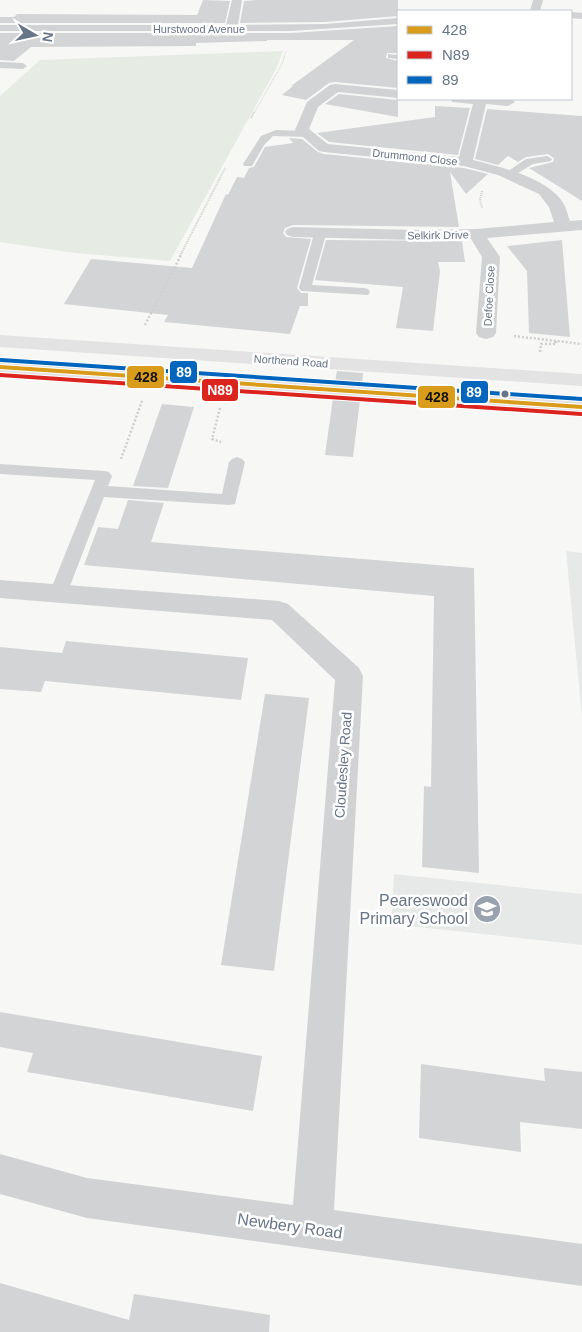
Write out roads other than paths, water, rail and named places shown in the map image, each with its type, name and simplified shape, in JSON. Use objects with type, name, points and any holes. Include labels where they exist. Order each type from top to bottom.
[{"type":"main road","name":"Northend Road","points":[[0,341],[582,380]]},
{"type":"main road","name":"Northend Road","points":[[0,367],[582,407]]},
{"type":"street","points":[[232,29],[237,0]]},
{"type":"street","points":[[380,12],[380,16],[392,21]]},
{"type":"street","name":"Hurstwood Avenue","points":[[0,28],[325,28],[392,21]]},
{"type":"street","points":[[307,134],[302,130],[312,105],[340,83],[397,94]]},
{"type":"street","points":[[465,162],[480,100],[508,102]]},
{"type":"street","name":"Drummond Close","points":[[307,134],[324,148],[465,162],[506,173],[544,191],[557,206],[564,226]]},
{"type":"street","name":"Selkirk Drive","points":[[293,232],[320,234],[476,234],[582,225]]},
{"type":"street","name":"Defoe Close","points":[[476,234],[491,257],[486,333]]},
{"type":"street","name":"Cloudesley Road","points":[[0,589],[279,611],[349,676],[312,1229]]},
{"type":"street","name":"Newbery Road","points":[[0,1174],[87,1198],[582,1265]]},
{"type":"lane","points":[[0,65],[23,66]]},
{"type":"lane","points":[[248,164],[261,139],[267,134],[275,132],[307,134]]},
{"type":"lane","points":[[506,173],[530,161],[547,159]]},
{"type":"lane","points":[[320,234],[304,288],[364,292]]},
{"type":"lane","points":[[98,491],[229,500],[237,462]]},
{"type":"lane","points":[[0,469],[104,476],[58,594]]},
{"type":"place","name":"Peareswood Primary School","points":[[487,909]]}]
